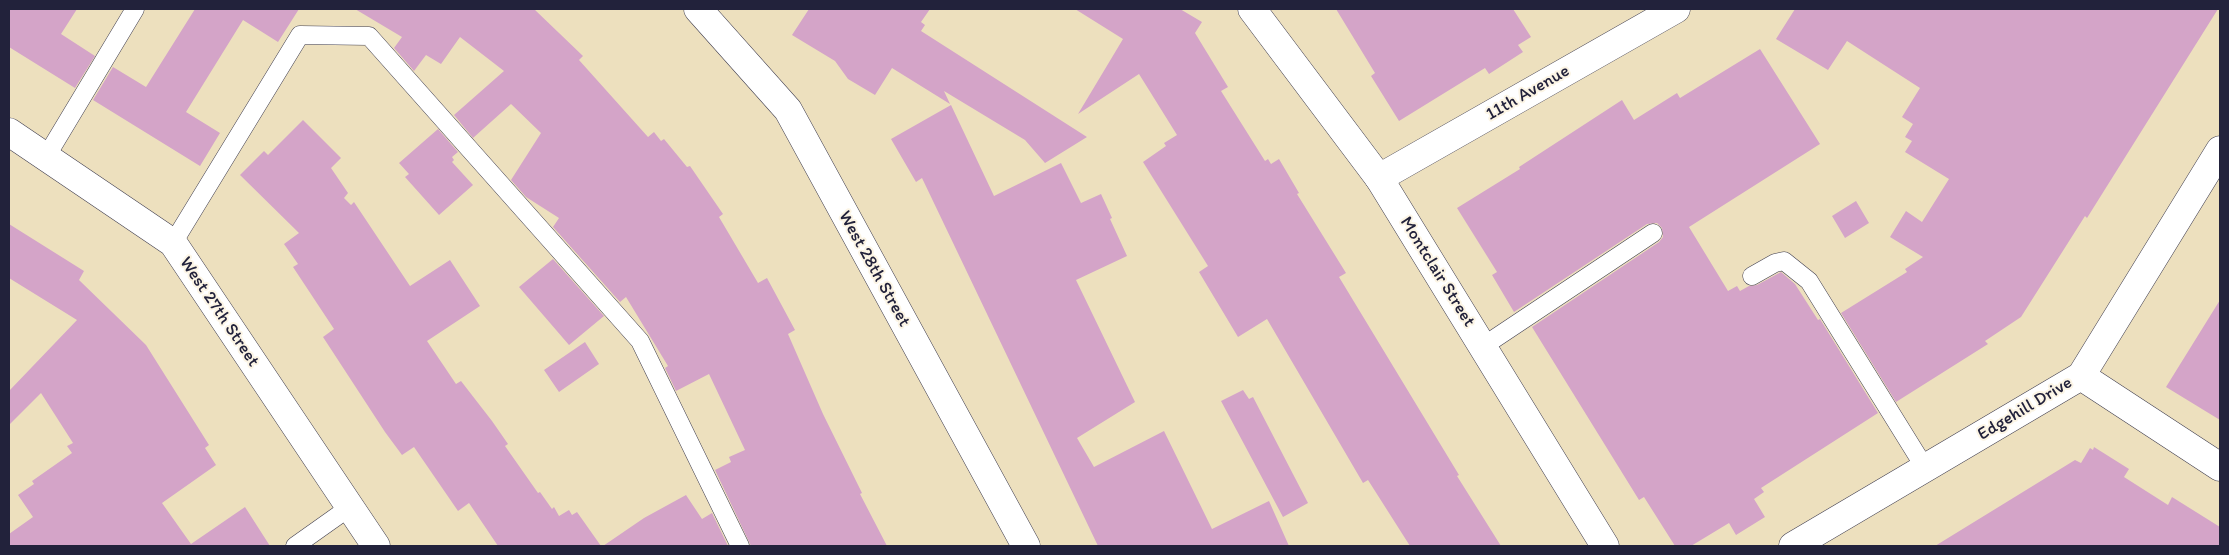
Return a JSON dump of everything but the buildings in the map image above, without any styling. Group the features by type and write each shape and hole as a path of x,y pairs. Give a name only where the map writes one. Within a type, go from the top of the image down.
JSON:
{"street":[{"name":"West 28th Street","path":"698,9 788,110 1026,546"},
{"name":"Montclair Street","path":"1252,9 1379,178 1605,546"},
{"name":"11th Avenue","path":"1379,178 1676,9"},
{"name":"West 27th Street","path":"10,136 46,157 173,243 376,546"},
{"name":"Edgehill Drive","path":"1793,546 2080,376 2220,150"},
{"path":"2080,376 2220,467"}],"lane":[{"path":"46,157 135,9"},
{"path":"173,243 300,35 369,36 640,341 740,546"},
{"path":"1482,346 1653,233"},
{"path":"1752,276 1775,262 1784,261 1808,281 1925,468"},
{"path":"295,546 350,508"}]}
